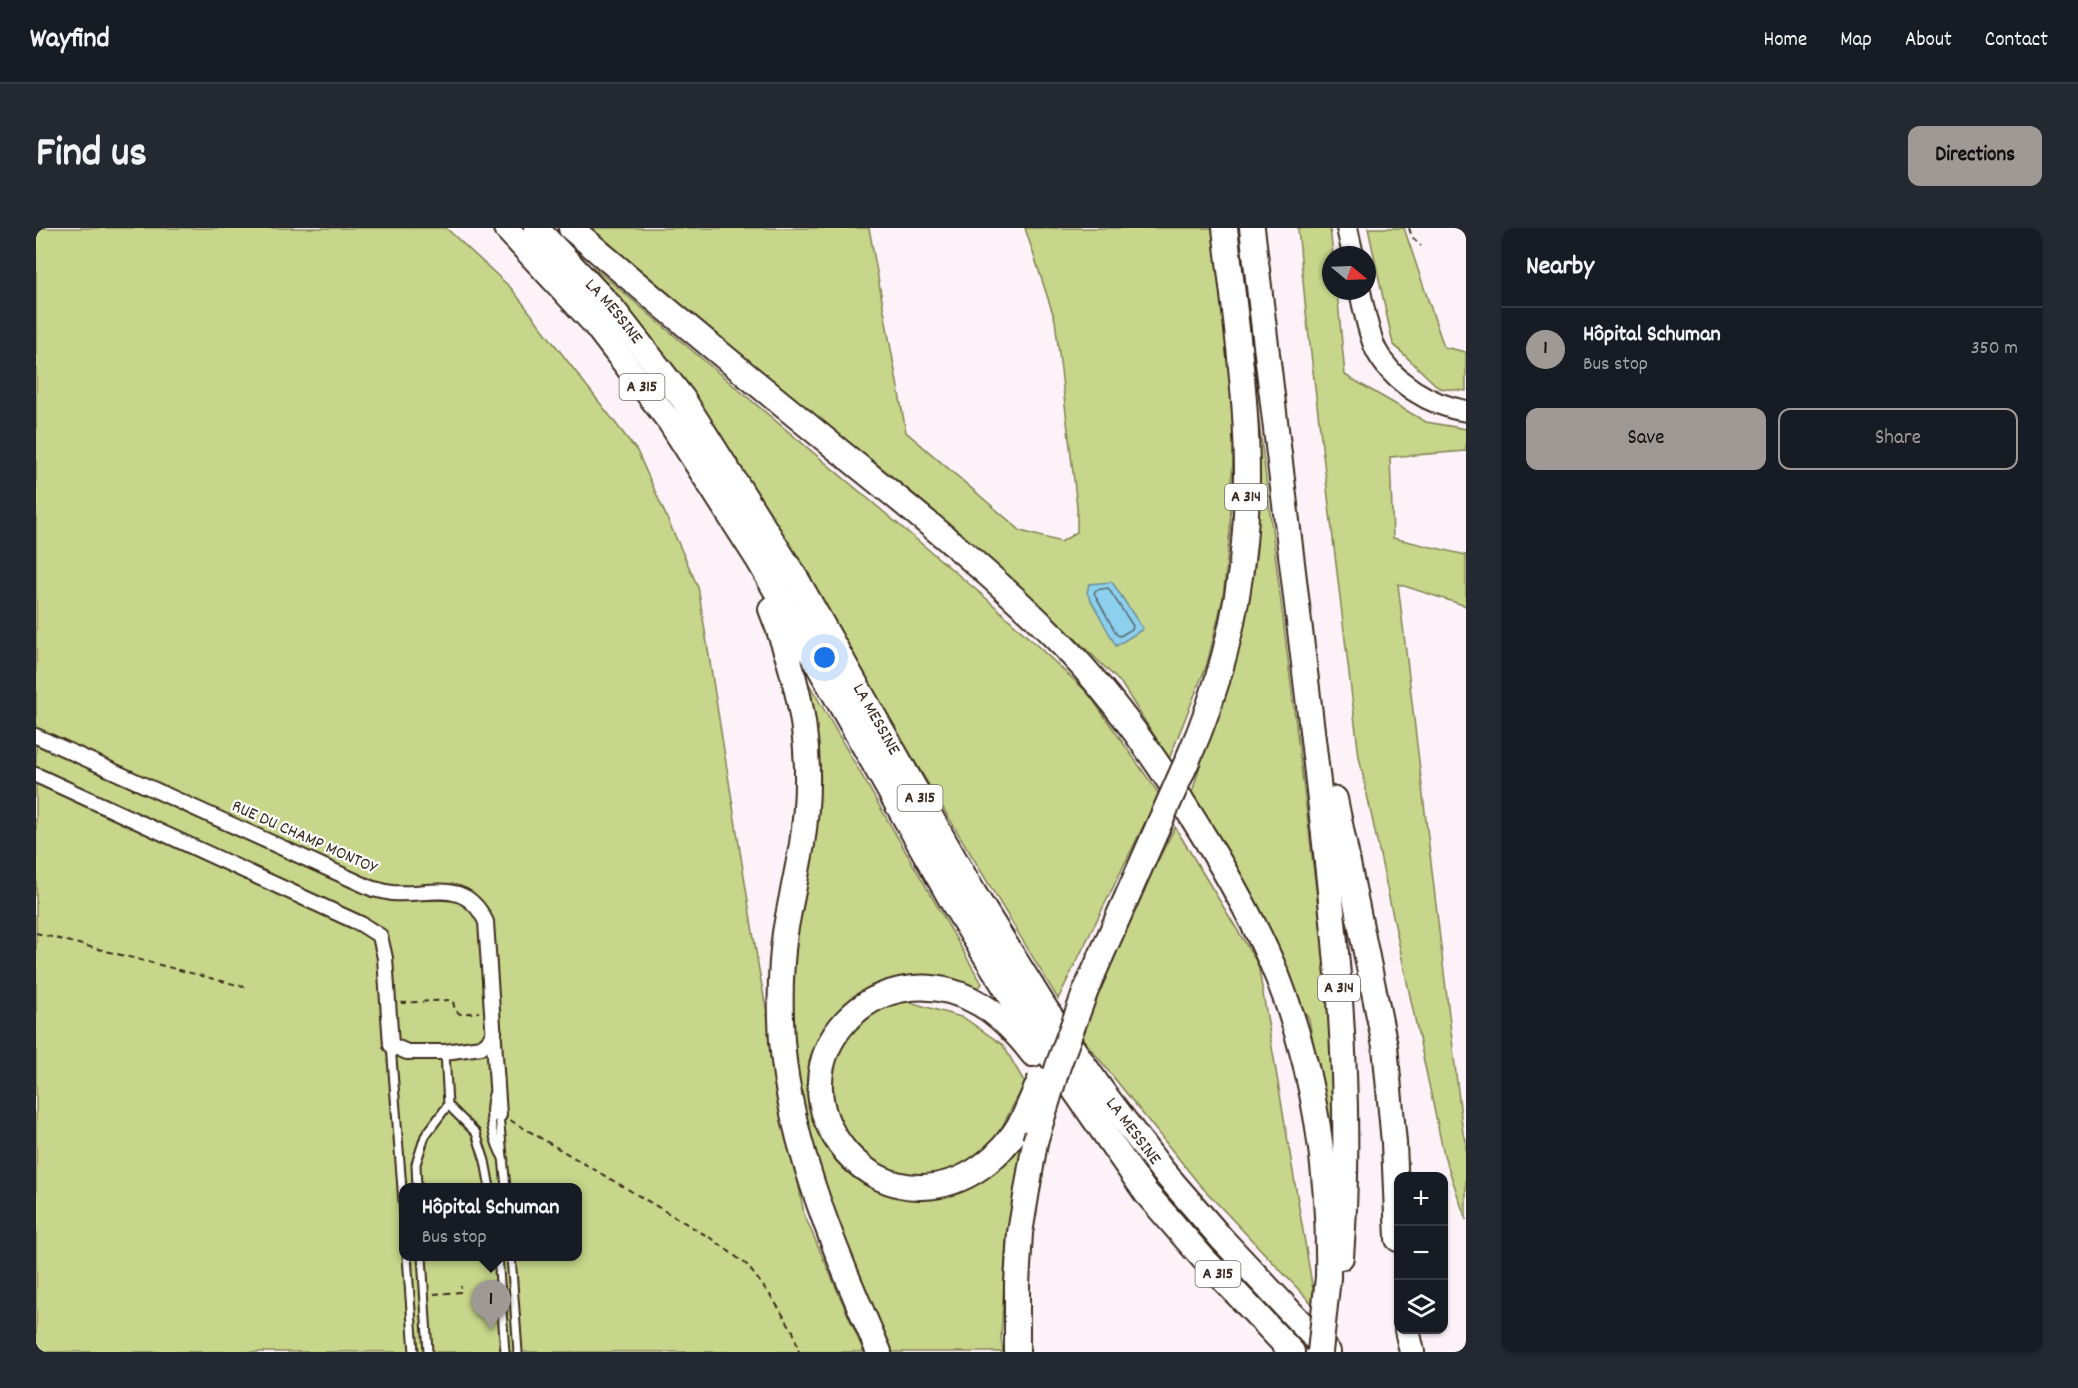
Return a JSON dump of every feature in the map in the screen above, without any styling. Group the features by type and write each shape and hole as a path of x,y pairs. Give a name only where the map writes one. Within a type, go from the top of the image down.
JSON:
{"highway":[{"name":"LA MESSINE","path":"506,228 593,322 670,422 759,561 962,917 1026,1021 1146,1192 1202,1257 1292,1352"},
{"name":"LA MESSINE","path":"536,228 612,307 683,399 797,580 973,892 1045,1008 1096,1082 1162,1170 1221,1238 1329,1352"},
{"path":"571,228 637,286 979,566 1071,654 1125,717 1149,750 1230,880 1256,928 1278,979 1295,1030 1311,1091 1321,1154 1328,1248 1333,1281 1320,1352"},
{"name":"A 314","path":"1017,1352 1020,1233 1035,1142 1083,985 1164,813 1209,704 1238,590 1246,507 1244,417 1225,228"},
{"name":"A 314","path":"1252,228 1327,855 1342,1026 1346,1153 1344,1218 1333,1281 1329,1352"},
{"path":"759,561 769,604 794,671 801,704 807,769 802,844 780,976 784,1065 798,1130 818,1199 847,1278 879,1352"},
{"path":"1308,693 1325,736 1346,855 1385,1046 1394,1143 1397,1226"},
{"path":"1083,985 1023,1119 999,1152 967,1176 954,1182 931,1187 899,1185 874,1175 851,1158 832,1134 822,1104 820,1087 826,1052 834,1037 854,1012 866,1002 896,990 919,987 944,990 962,995 994,1013 1020,1038 1146,1192"},
{"path":"1408,1334 1412,1352"}],"street":[{"path":"1347,228 1351,246"},
{"path":"1362,300 1376,349 1393,373 1428,399 1466,411"},
{"name":"RUE DU CHAMP MONTOY","path":"36,736 373,889 391,893 454,891 465,896 480,910 486,922 499,1115"},
{"path":"36,775 360,924 380,936 385,958 391,1046 407,1052 445,1052 481,1047 489,1041 494,1032"}],"lane":[{"path":"391,1046 402,1183"},
{"path":"417,1183 416,1164 425,1136 448,1105 445,1052"},
{"path":"497,1081 491,1100 492,1120 496,1147 504,1160"},
{"path":"448,1105 476,1133 489,1183"},
{"path":"499,1115 506,1183"},
{"path":"407,1261 414,1352"},
{"path":"422,1261 428,1352"},
{"path":"498,1261 505,1352"},
{"path":"511,1261 518,1352"}],"path":[{"path":"1409,228 1412,237 1421,246"},
{"path":"36,933 249,988"},
{"path":"388,1004 450,1000 460,1014 493,1010"},
{"path":"499,1115 714,1240 747,1265 793,1330 799,1352"},
{"path":"424,1295 461,1292 461,1286"}],"green space":[{"path":"36,228 446,228 511,288 637,451 698,587 759,970 804,1214 864,1352 36,1352"},
{"path":"591,228 869,228 906,432 1021,531 1061,542 1077,532 1077,506 1055,320 1025,228 1212,228 1235,405 1230,531 1223,598 1207,664 1169,759 1121,683 1052,616"},
{"path":"1298,228 1330,228 1332,246 1322,246 1322,300 1338,300 1345,375 1426,422 1466,429 1466,451 1390,457 1393,538 1466,555 1466,606 1398,584 1463,1133 1466,1139 1466,1220 1444,1155 1359,757"},
{"path":"1368,228 1404,228 1444,347 1466,352 1466,391 1439,388 1393,344 1376,265 1376,246 1372,246"},
{"path":"592,266 987,599 1088,693 1159,794 1058,999 755,491 689,386"},
{"path":"1255,389 1327,979 1333,1067 1332,1151 1309,1020 1192,793 1236,641"},
{"path":"804,675 982,984 973,994 947,982 835,1016 818,1123 828,1146 845,1165 919,1197 1023,1138 1006,1239 1001,1339 1003,1352 888,1352 826,1195 811,1143 792,1052 789,966"},
{"path":"1175,827 1258,964 1316,1308 1199,1184 1079,1034 1106,963"},
{"path":"906,1001 964,1018 1003,1045 1025,1083 997,1136 966,1165 936,1177 902,1177 876,1166 854,1147 836,1119 830,1092 833,1064 842,1039 880,1006"}],"water":[{"path":"1112,582 1143,629 1116,646 1087,593 1089,584"}],"place":[{"name":"Hôpital Schuman","path":"491,1330"}]}
